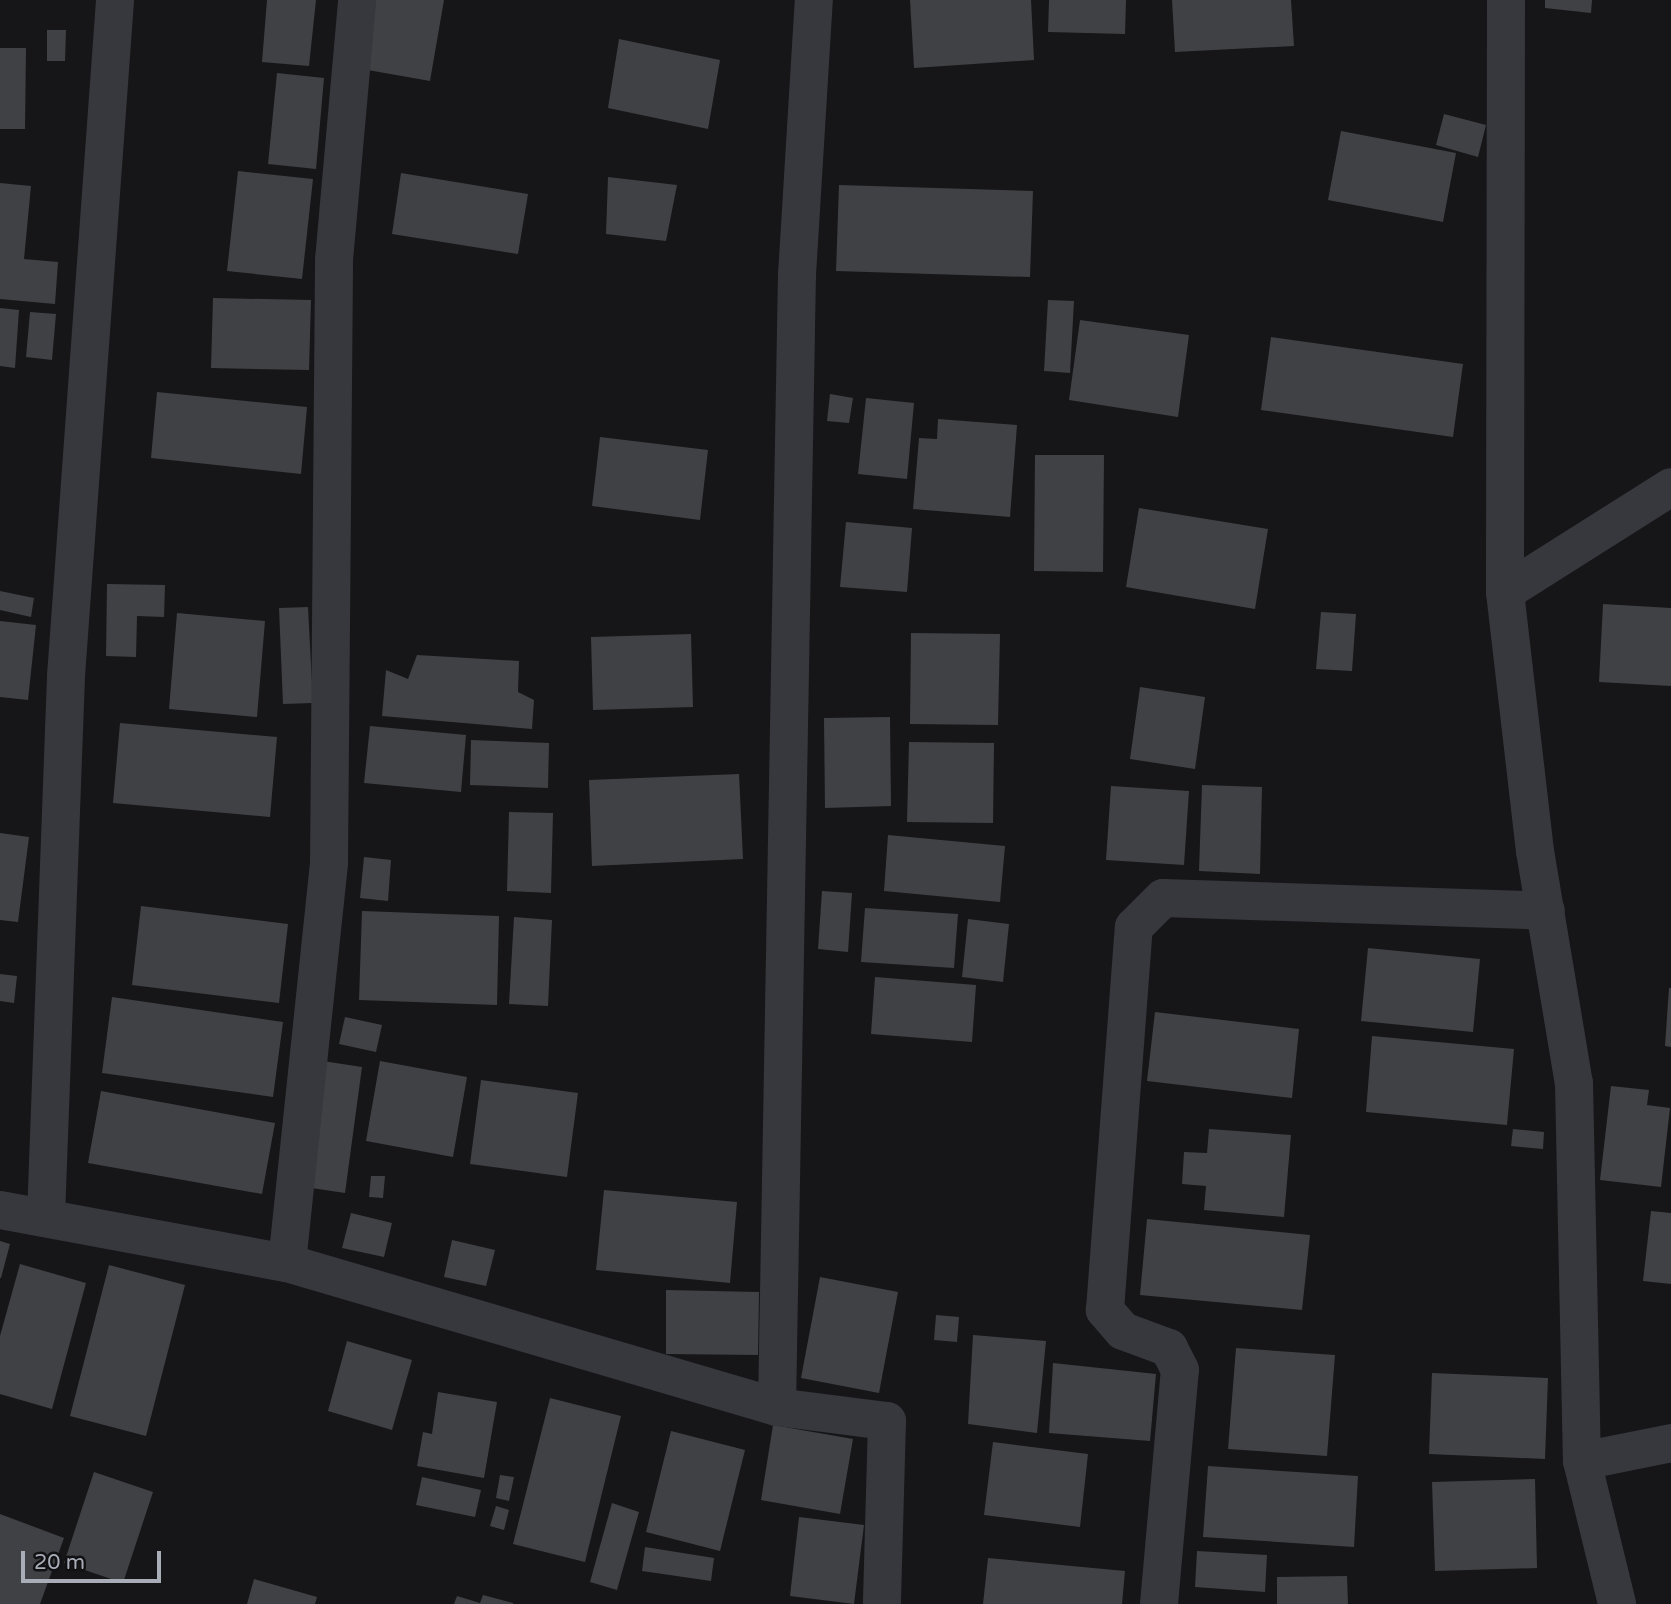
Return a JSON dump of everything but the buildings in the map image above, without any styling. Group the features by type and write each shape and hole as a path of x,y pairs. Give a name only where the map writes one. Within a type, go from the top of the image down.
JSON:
{"street":[{"path":"46,1217 65,676 115,0"},
{"path":"287,1263 330,850 334,761 327,493 334,260 356,0"},
{"path":"777,1407 797,275 814,0"},
{"path":"1506,0 1505,592 1546,911 1574,1083 1582,1461 1618,1604"},
{"path":"1505,592 1671,487"},
{"path":"1159,1604 1180,1370 1169,1348 1123,1331 1105,1310 1134,927 1163,898 1546,911"},
{"path":"0,1210 287,1263 777,1407 887,1421 882,1604"},
{"path":"1582,1461 1671,1443"}]}
